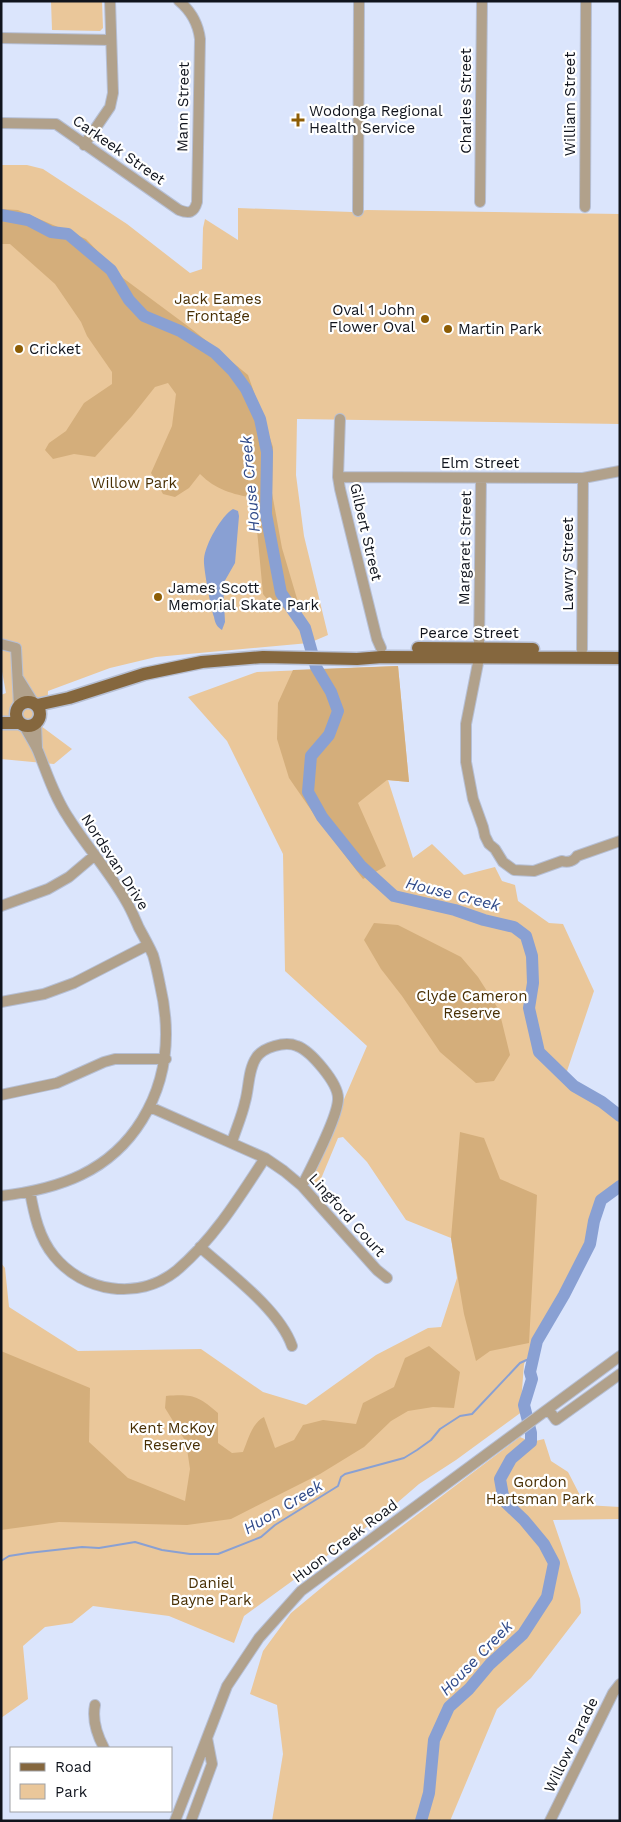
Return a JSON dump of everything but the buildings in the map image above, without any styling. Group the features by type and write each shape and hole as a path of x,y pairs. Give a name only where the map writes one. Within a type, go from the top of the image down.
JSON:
{"main road":[{"name":"Pearce Street","path":"479,653 620,650"},
{"name":"Pearce Street","path":"1,723 127,678 180,666 226,659 319,657 332,653 382,652 620,658"},
{"name":"Pearce Street","path":"1,719 28,714"}],"street":[{"path":"84,145 110,108 113,93 110,1"},
{"name":"Mann Street","path":"179,1 196,22 200,39 197,202 196,208 191,212 186,212"},
{"path":"358,211 359,1"},
{"name":"Charles Street","path":"480,202 482,1"},
{"name":"William Street","path":"585,207 586,1"},
{"path":"1,38 111,40"},
{"name":"Carkeek Street","path":"1,124 56,124 84,145 186,212"},
{"name":"Gilbert Street","path":"340,419 338,477 340,489 377,639 382,652"},
{"name":"Elm Street","path":"338,477 583,478 620,471"},
{"name":"Margaret Street","path":"481,478 479,653 466,724 466,762 473,799 483,827 494,841 494,849 508,867 519,872 534,871 562,861 566,863 575,860 577,856 620,841"},
{"name":"Lawry Street","path":"582,650 583,478"},
{"name":"Nordsvan Drive","path":"1,644 16,648 18,678 37,750 50,783 67,816 127,902 148,946 155,963 163,997 167,1030 166,1058 158,1088 150,1107 137,1128 121,1147 102,1163 82,1175 59,1185 1,1196"},
{"path":"2,903 48,889 69,877 95,855"},
{"path":"1,1002 44,994 74,983 148,946"},
{"path":"232,1142 245,1103 253,1064 257,1056 264,1050 276,1046 292,1045 303,1049 309,1053 333,1082 338,1092 339,1101 302,1186"},
{"path":"1,1095 57,1083 115,1059 126,1057 166,1058"},
{"name":"Lingford Court","path":"150,1107 265,1158 302,1186 377,1270 387,1278"},
{"path":"30,1192 38,1226 53,1255 75,1276 88,1283 120,1289 134,1289 166,1278 176,1271 200,1247 233,1208 265,1158"},
{"path":"200,1247 277,1318 288,1335 292,1346"},
{"name":"Huon Creek Road","path":"175,1821 175,1808 227,1686 259,1638 301,1592 620,1356"},
{"path":"548,1409 556,1420 620,1374"},
{"name":"Willow Parade","path":"550,1821 612,1693 620,1684"},
{"path":"96,1705 93,1714 104,1747"},
{"path":"191,1821 212,1764 207,1736"}],"green space":[{"path":"51,1 102,1 103,28 100,31 52,30"},
{"path":"1,165 27,165 43,169 127,224 190,273 202,269 205,219 238,240 238,208 352,212 367,210 620,214 620,424 297,419 296,475 304,536 328,635 309,643 156,657 110,668 48,691 47,717 41,726 72,749 54,764 1,759 1,695 6,693 1,666"},
{"path":"1,209 18,210 86,239 123,278 193,330 248,375 273,447 272,493 282,548 298,602 279,610 263,594 254,498 225,490 212,484 200,474 189,488 175,497 163,494 151,473 172,426 176,394 168,383 155,387 95,457 74,454 53,459 45,450 49,443 66,431 84,403 112,384 112,372 55,284 10,244 1,244"},
{"path":"398,666 409,782 388,780 413,858 432,844 464,875 495,867 502,881 515,885 518,901 549,923 563,924 594,991 566,1074 589,1098 611,1112 620,1121 620,1184 604,1203 570,1279 553,1306 524,1364 521,1403 523,1411 456,1460 419,1484 383,1515 244,1616 234,1643 169,1616 93,1606 72,1623 45,1627 23,1646 28,1699 1,1718 1,1263 5,1268 9,1307 78,1351 201,1349 263,1392 306,1405 376,1355 428,1328 441,1327 457,1278 451,1238 406,1220 367,1162 343,1137 338,1138 318,1186 310,1178 367,1046 285,971 283,854 227,741 188,697 257,672"},
{"path":"398,666 409,782 387,780 358,803 386,866 363,879 289,778 277,739 278,703 293,670"},
{"name":"Clyde Cameron Reserve","path":"374,923 398,925 461,957 478,977 499,1010 510,1055 494,1081 476,1083 440,1052 381,969 364,940"},
{"path":"460,1132 484,1138 500,1179 537,1195 529,1343 490,1351 476,1361 464,1314 451,1238"},
{"path":"429,1346 460,1372 454,1408 433,1407 408,1411 391,1421 364,1447 320,1474 231,1519 187,1525 59,1522 1,1530 1,1351 90,1388 89,1442 128,1478 185,1501 190,1469 186,1442 165,1408 166,1396 183,1395 195,1397 218,1413 218,1443 232,1453 243,1452 256,1423 264,1417 275,1448 294,1440 303,1425 323,1420 356,1424 363,1403 394,1387 405,1358"},
{"name":"Gordon Hartsman Park","path":"520,1437 531,1442 544,1439 551,1461 568,1472 585,1505 620,1507 620,1519 553,1520 580,1599 581,1613 531,1678 497,1709 450,1821 272,1821 283,1754 277,1705 250,1694 263,1651 291,1613 332,1579"}],"water":[{"path":"233,509 238,511 239,516 235,563 223,584 225,622 222,630 215,621 204,559 207,546 214,531"}],"waterway":[{"name":"House Creek","path":"1,215 28,220 51,232 68,234 111,270 129,300 144,316 180,331 215,353 233,371 246,389 260,419 267,452 266,514 281,593 305,628 316,667 331,692 338,711 329,735 311,756 308,792 322,817 361,866 394,896 455,910 484,920 514,927 526,936 532,956 533,983 529,1008 539,1052 574,1086 602,1102 620,1116"},
{"name":"House Creek","path":"421,1821 429,1793 434,1740 449,1707 469,1689 490,1664 523,1634 547,1597 554,1563 544,1544 524,1520 504,1501 500,1479 511,1459 531,1442 531,1433 524,1405 532,1379 530,1372 537,1341 564,1295 590,1244 594,1221 601,1200 620,1186"},
{"name":"Huon Creek","path":"1,1561 9,1556 28,1553 82,1547 99,1548 135,1542 162,1550 190,1554 218,1554 261,1537 275,1525 338,1486 341,1477 345,1474 404,1458 417,1450 431,1440 440,1429 460,1416 472,1414 520,1363 533,1357"},
{"name":"Huon Creek","path":"1,1677 1,1682"}],"place":[{"name":"Wodonga Regional Health Service","path":"298,120"},
{"name":"Oval 1 John Flower Oval","path":"425,319"},
{"name":"Martin Park","path":"448,329"},
{"name":"Cricket","path":"19,349"},
{"name":"James Scott Memorial Skate Park","path":"158,597"}],"park label":[{"name":"Jack Eames Frontage","path":"218,308"},
{"name":"Willow Park","path":"134,483"},
{"name":"Kent McKoy Reserve","path":"172,1436"},
{"name":"Daniel Bayne Park","path":"211,1592"}]}
